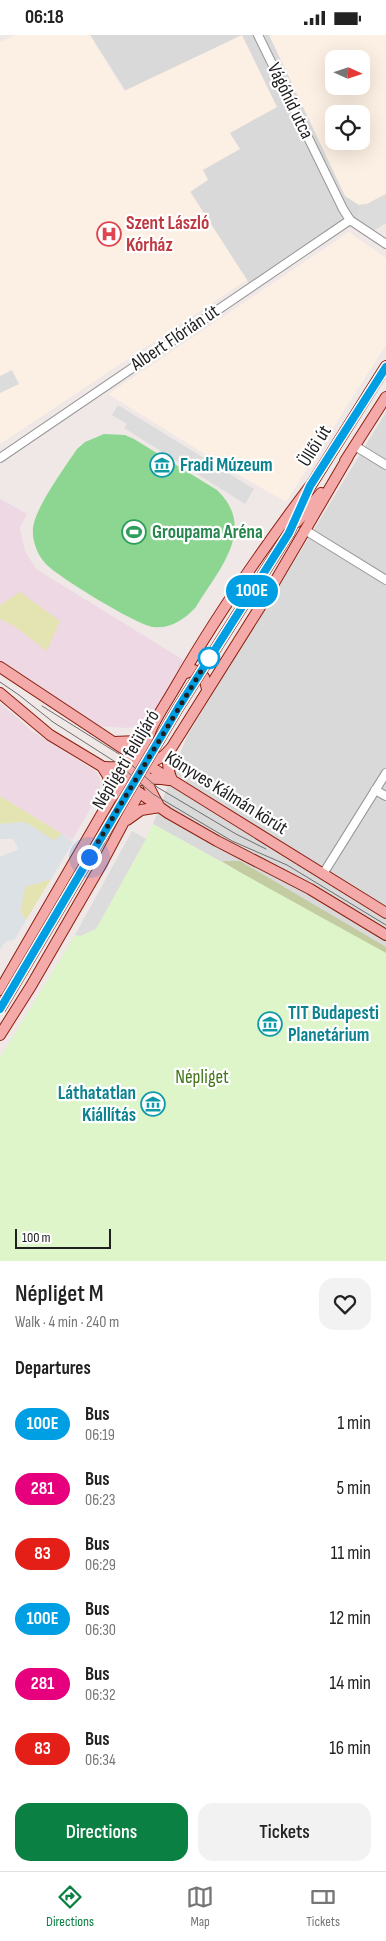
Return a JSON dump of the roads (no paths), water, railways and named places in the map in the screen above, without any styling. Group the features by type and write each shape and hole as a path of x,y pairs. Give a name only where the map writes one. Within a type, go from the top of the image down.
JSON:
{"main road":[{"name":"Üllői út","path":"289,533 310,486 386,366"},
{"name":"Üllői út","path":"289,533 348,457 386,397"},
{"path":"0,990 93,829 119,789 146,780 158,778 172,780 168,769 168,759 172,747 305,531 348,457"},
{"path":"160,807 146,780 144,763 150,733 183,674 256,559 310,486"},
{"name":"Népligeti felüljáró","path":"0,1009 178,708 289,533"},
{"name":"Könyves Kálmán körút","path":"0,667 144,763 386,913"},
{"path":"183,674 194,670 204,677 207,689"},
{"path":"0,693 50,735 132,785 160,807 217,841 310,889 386,935"},
{"path":"113,742 138,741 150,733"},
{"path":"150,733 154,741 162,747 172,747"},
{"path":"0,1035 102,865 136,799 130,766 113,742"},
{"path":"103,767 130,766 144,763 161,758 172,747"},
{"path":"103,767 109,782 112,798"},
{"path":"124,823 141,810 160,807"},
{"path":"93,829 105,829 110,832 114,837 114,842"},
{"path":"82,850 89,865 99,867 102,865"}],"street":[{"name":"Vágóhíd utca","path":"258,35 350,220"},
{"path":"350,220 386,244"},
{"name":"Albert Flórián út","path":"0,458 350,220"},
{"path":"355,446 386,465"},
{"path":"305,531 386,580"},
{"path":"323,874 386,773"},
{"path":"375,790 386,796"}],"tram line":[{"path":"0,682 53,722 117,763 153,794 232,841 287,865 386,925"},
{"path":"42,706 119,754 157,787 236,834 266,849"}],"place":[{"name":"Szent László Kórház","path":"109,234"},
{"name":"Fradi Múzeum","path":"162,465"},
{"name":"Groupama Aréna","path":"134,532"},
{"name":"TIT Budapesti Planetárium","path":"270,1024"},
{"name":"Láthatatlan Kiállítás","path":"153,1104"}],"park label":[{"name":"Népliget","path":"202,1077"}]}
